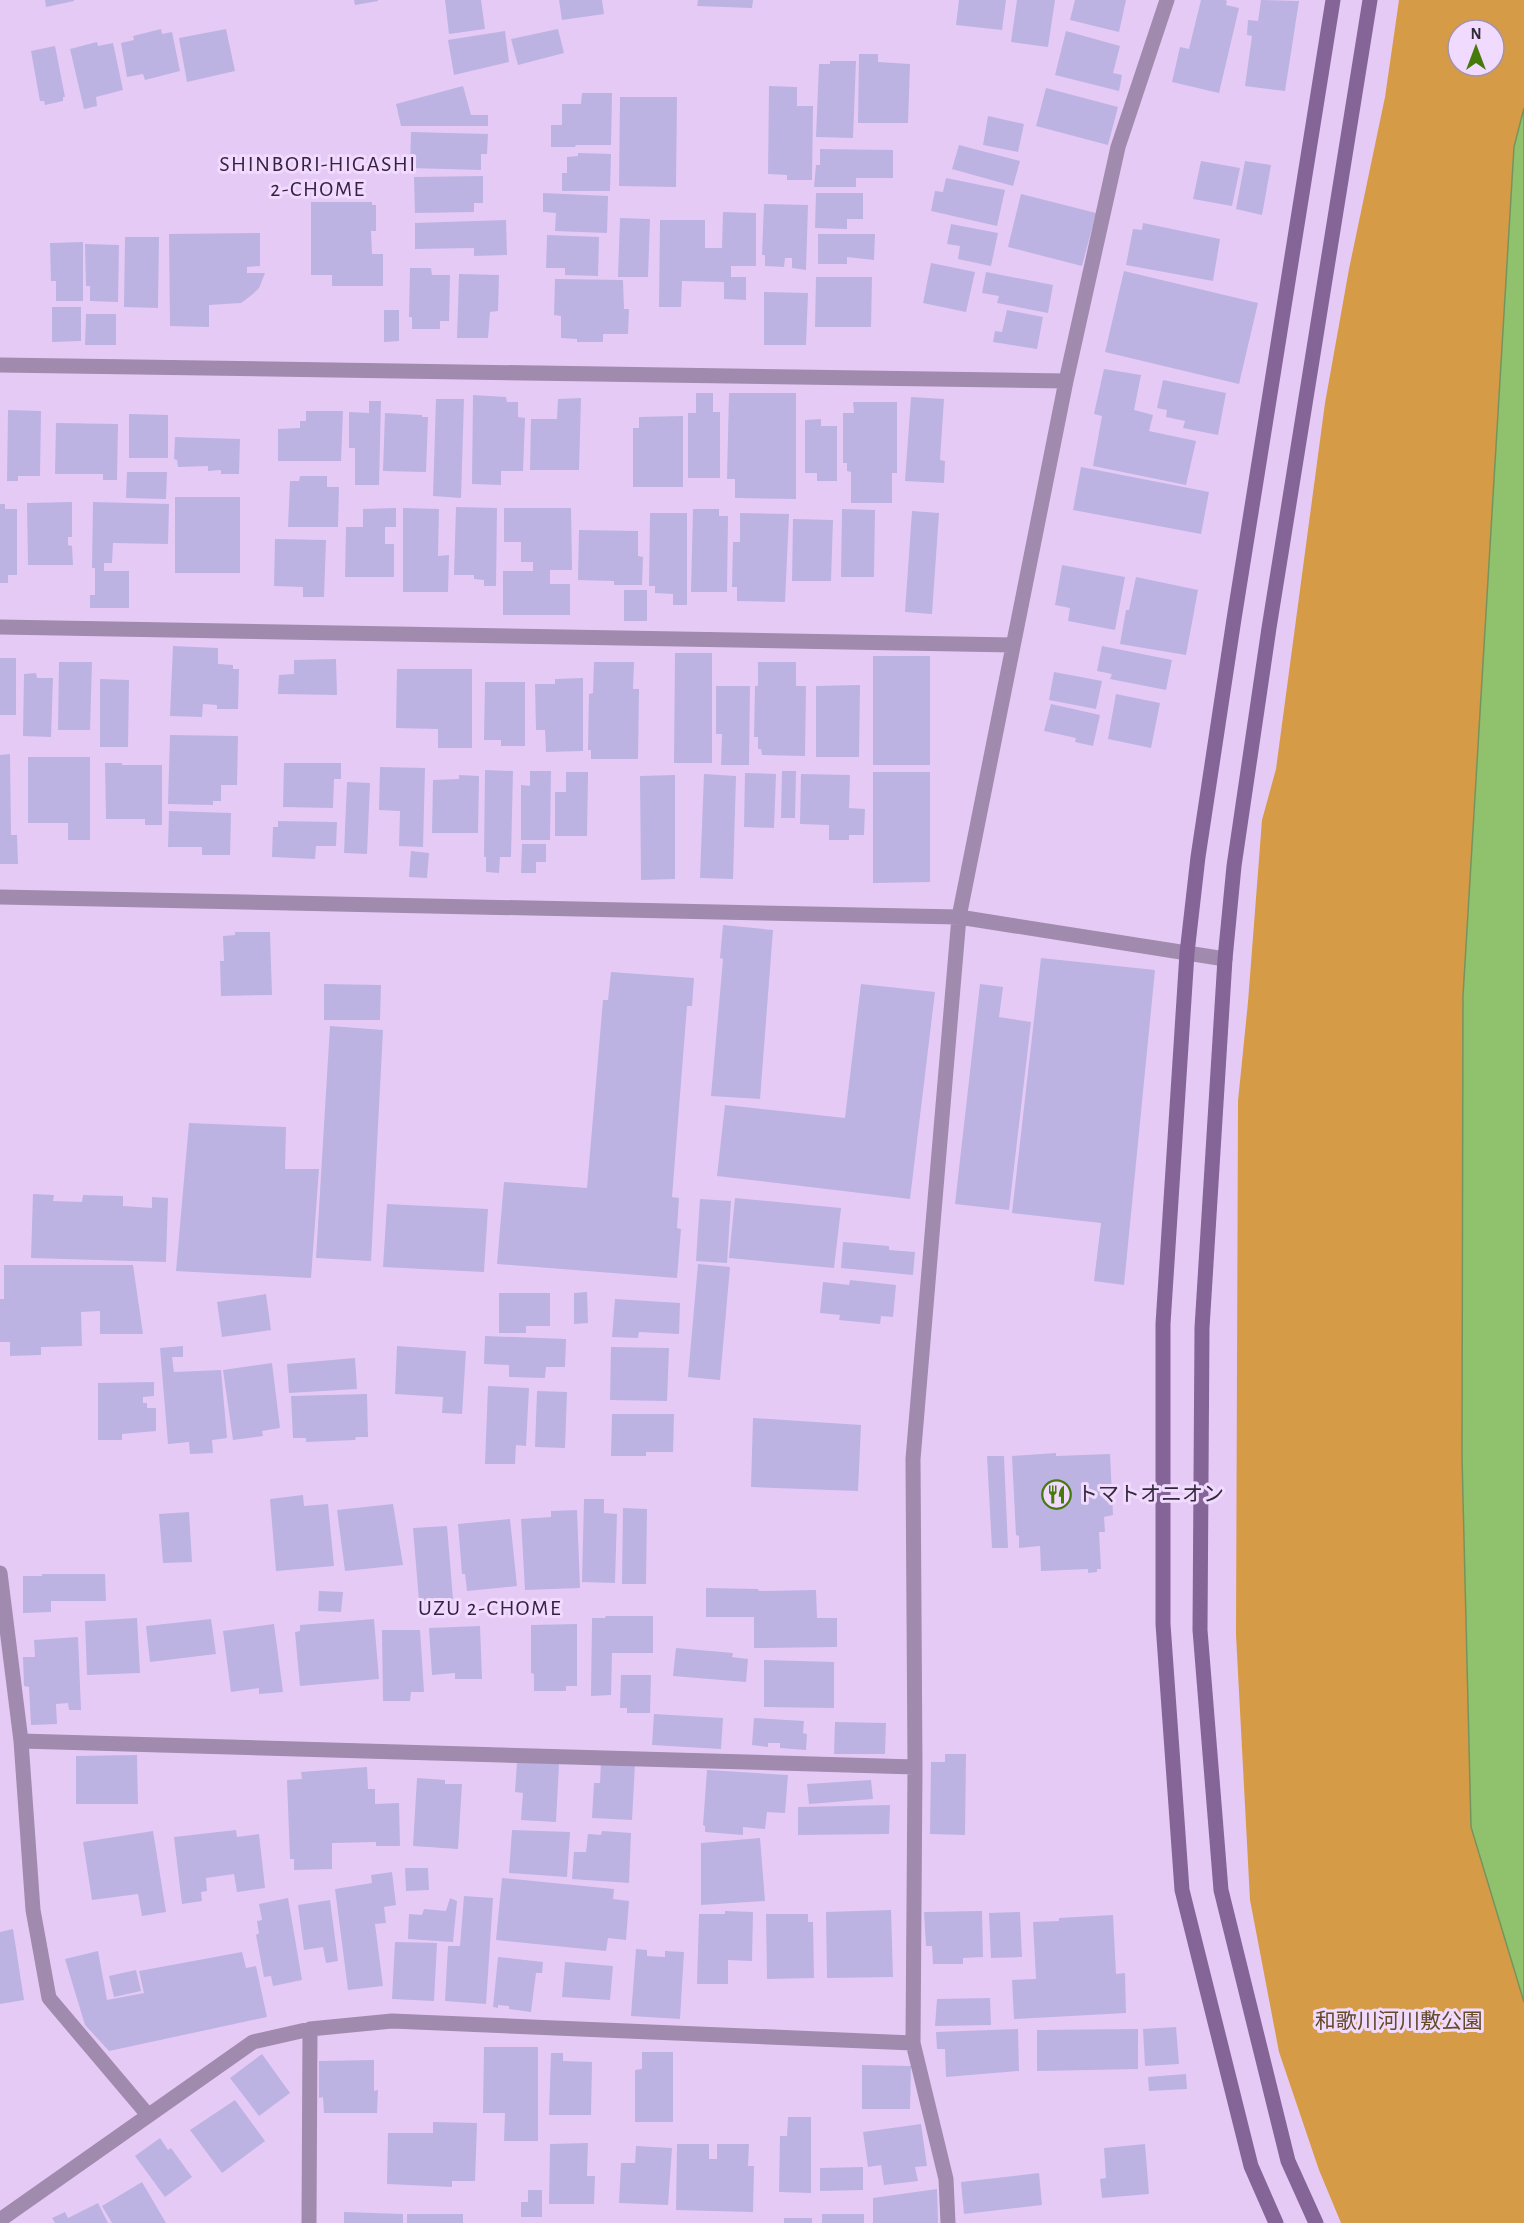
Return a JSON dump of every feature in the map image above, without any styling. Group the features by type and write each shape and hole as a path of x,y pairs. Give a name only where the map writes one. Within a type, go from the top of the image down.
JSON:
{"street":[{"path":"948,2223 946,2179 913,2043 915,1767 913,1459 959,917 1066,381 1118,147 1167,0"},
{"path":"1276,2223 1251,2166 1182,1890 1164,1636 1163,1324 1187,953 1198,857 1333,0"},
{"path":"1316,2223 1288,2161 1221,1890 1200,1630 1202,1329 1225,959 1234,866 1269,628 1370,0"},
{"path":"0,365 1066,381"},
{"path":"0,627 1013,645"},
{"path":"0,897 959,917 1225,959"},
{"path":"0,1573 4,1631 21,1741 33,1910 49,1998 148,2115"},
{"path":"21,1741 915,1767"},
{"path":"0,2220 253,2042 310,2029 392,2021 913,2043"},
{"path":"309,2223 310,2029"}],"green space":[{"name":"和歌川河川敷公園","path":"1399,0 1524,0 1524,108 1514,147 1463,996 1462,1456 1471,1827 1524,2002 1524,2223 1341,2223 1319,2170 1279,2052 1250,1900 1236,1635 1238,1101 1262,820 1276,769 1325,403 1349,269 1385,97"}],"shaded area":[{"path":"1524,108 1524,2002 1471,1827 1462,1456 1463,996 1514,147"}],"building":[{"path":"45,0 74,0 74,1 46,7"},
{"path":"354,0 378,0 378,1 355,5"},
{"path":"445,0 481,0 485,29 449,34"},
{"path":"559,0 602,0 604,14 562,20"},
{"path":"698,0 753,0 752,8 697,6"},
{"path":"959,0 1006,0 1002,30 956,25"},
{"path":"1017,0 1055,0 1048,47 1011,42"},
{"path":"1075,0 1126,0 1119,32 1070,20"},
{"path":"1201,0 1225,0 1226,5 1239,8 1219,93 1172,82 1180,47 1189,49"},
{"path":"1261,0 1299,1 1285,91 1245,86 1252,36 1247,35 1248,20 1258,21"},
{"path":"161,29 162,34 172,32 180,71 145,80 143,74 127,77 121,43 134,40 133,36"},
{"path":"226,29 235,71 187,82 179,38"},
{"path":"558,29 564,53 518,65 511,39"},
{"path":"505,31 509,62 454,75 448,40"},
{"path":"1066,31 1120,46 1113,73 1122,75 1119,91 1055,75"},
{"path":"97,42 98,46 113,43 123,90 96,97 97,106 84,109 70,49"},
{"path":"55,46 65,97 63,101 45,105 44,101 40,101 31,51"},
{"path":"859,54 878,54 878,62 910,64 908,123 858,123"},
{"path":"830,61 856,61 853,138 816,137 819,64 830,64"},
{"path":"463,86 471,115 488,115 488,126 401,126 396,104"},
{"path":"769,86 797,87 797,106 813,106 812,180 787,180 787,175 768,174"},
{"path":"1046,88 1118,107 1108,145 1036,126"},
{"path":"582,93 612,93 611,145 551,147 551,125 562,125 562,104 581,104"},
{"path":"620,97 677,97 676,187 619,186"},
{"path":"988,116 1024,124 1018,152 983,145"},
{"path":"411,132 488,134 487,154 481,154 481,170 410,168"},
{"path":"959,145 1020,161 1013,186 952,169"},
{"path":"820,149 893,150 893,178 856,178 856,187 814,187 816,165 820,165"},
{"path":"578,153 611,154 610,191 562,191 562,173 567,173 567,157 578,156"},
{"path":"1201,161 1240,168 1232,206 1193,199"},
{"path":"1245,161 1271,165 1262,215 1236,209"},
{"path":"483,176 483,203 474,203 474,212 415,213 414,177"},
{"path":"946,178 1005,190 997,226 931,211 935,191 943,192"},
{"path":"543,193 608,196 607,233 555,231 556,213 543,212"},
{"path":"816,193 863,193 863,219 847,219 847,229 815,228"},
{"path":"1021,194 1096,213 1082,266 1008,247"},
{"path":"311,202 372,202 372,205 376,205 376,231 371,231 372,254 383,254 383,286 332,286 332,275 311,275"},
{"path":"764,204 808,205 806,270 792,268 792,258 785,258 784,267 765,266 765,255 762,255"},
{"path":"723,212 756,213 756,266 731,266 731,277 746,277 746,300 724,299 724,282 682,281 681,307 659,307 660,220 705,220 705,248 722,248"},
{"path":"620,218 650,219 648,277 618,277"},
{"path":"506,220 507,255 474,256 474,248 415,249 415,223"},
{"path":"1143,223 1220,239 1213,281 1126,265 1133,229 1142,230"},
{"path":"951,224 998,233 991,266 958,259 960,246 947,244"},
{"path":"260,233 260,266 247,267 247,273 265,273 259,288 241,303 209,305 209,327 170,326 169,234"},
{"path":"818,234 875,234 874,260 847,257 847,264 818,264"},
{"path":"547,235 599,237 598,276 565,275 565,268 546,268"},
{"path":"125,237 159,237 158,308 124,307"},
{"path":"83,242 83,301 56,301 56,281 51,281 50,243"},
{"path":"85,244 119,245 118,302 90,301 90,286 86,286"},
{"path":"931,263 975,272 966,312 923,303"},
{"path":"410,268 431,268 432,275 450,275 449,321 440,321 440,329 412,329 412,317 409,317"},
{"path":"1124,271 1258,303 1239,384 1105,352"},
{"path":"986,272 1053,285 1048,313 997,303 999,296 982,293"},
{"path":"459,274 499,275 498,311 490,312 488,338 457,338"},
{"path":"816,277 872,277 871,327 815,327"},
{"path":"555,279 623,280 624,309 629,309 628,334 603,334 603,342 577,342 577,339 561,338 561,316 554,315"},
{"path":"764,292 808,293 806,345 764,345"},
{"path":"52,307 81,307 81,341 52,342"},
{"path":"384,310 399,310 399,341 384,342"},
{"path":"1007,310 1043,317 1037,349 993,342 995,331 1002,332"},
{"path":"86,314 116,314 116,345 85,345"},
{"path":"1104,369 1141,375 1134,410 1153,415 1149,431 1196,441 1186,485 1093,466 1102,416 1094,414"},
{"path":"1163,380 1226,393 1218,435 1183,428 1185,421 1166,417 1167,410 1157,408"},
{"path":"696,393 713,393 713,412 720,412 720,478 688,478 688,413 696,413"},
{"path":"729,393 796,393 796,499 735,498 735,479 727,479"},
{"path":"473,395 506,397 507,402 518,402 518,417 525,418 523,471 501,471 501,485 472,484"},
{"path":"911,397 944,399 940,460 945,461 944,483 905,481"},
{"path":"581,398 579,470 530,470 531,419 557,419 558,399"},
{"path":"436,399 464,399 461,498 433,496"},
{"path":"369,401 381,401 379,485 355,485 355,448 349,448 349,412 369,413"},
{"path":"853,402 897,402 897,473 892,473 892,503 851,503 851,472 847,471 847,463 843,463 843,413 854,413"},
{"path":"8,410 41,411 40,476 18,476 18,481 7,481"},
{"path":"306,411 343,411 341,461 278,461 278,429 300,428 300,421 306,421"},
{"path":"385,413 428,417 426,472 383,471"},
{"path":"129,414 168,415 168,458 129,458"},
{"path":"683,416 683,487 633,487 633,428 639,428 639,417"},
{"path":"821,419 821,426 837,426 837,481 817,481 817,473 805,473 805,420"},
{"path":"56,423 118,424 117,480 103,480 103,474 55,474"},
{"path":"175,437 240,439 239,474 221,474 221,470 208,471 208,466 178,467 177,460 174,459"},
{"path":"1081,467 1209,492 1201,534 1073,510"},
{"path":"127,472 167,472 166,499 126,498"},
{"path":"300,476 327,476 327,487 339,487 338,527 288,527 290,481 299,481"},
{"path":"175,497 240,497 240,573 175,573"},
{"path":"72,502 72,537 68,537 68,545 72,546 73,565 28,565 27,503"},
{"path":"93,502 169,504 168,544 113,543 112,563 104,563 104,571 129,571 129,608 90,608 90,595 95,595 95,568 92,568"},
{"path":"0,504 5,504 5,509 17,509 17,575 8,575 8,583 0,583"},
{"path":"456,507 497,508 496,586 484,586 484,580 474,579 474,575 454,575"},
{"path":"396,508 396,527 385,527 385,544 394,544 394,577 345,577 346,527 363,527 363,509"},
{"path":"403,508 439,509 438,556 449,555 448,592 403,592"},
{"path":"504,508 571,508 572,570 550,570 550,584 570,584 570,615 503,615 503,571 533,571 533,562 521,562 521,542 504,542"},
{"path":"693,509 719,509 719,516 728,516 727,592 691,592"},
{"path":"842,509 875,510 874,577 841,577"},
{"path":"912,511 939,513 932,614 905,612"},
{"path":"650,513 687,513 687,605 673,605 673,594 655,593 655,586 649,586"},
{"path":"740,513 789,514 785,602 737,601 737,587 732,587 733,542 740,542"},
{"path":"793,519 833,520 831,581 792,581"},
{"path":"579,530 638,531 638,556 643,557 642,585 614,585 614,581 578,580"},
{"path":"275,539 326,540 324,597 303,597 303,587 274,586"},
{"path":"1062,565 1125,577 1115,630 1068,621 1070,608 1055,605"},
{"path":"1136,577 1198,590 1186,655 1120,644 1126,610 1129,610"},
{"path":"624,590 647,590 647,621 624,621"},
{"path":"173,646 218,648 218,664 233,665 233,669 239,669 238,709 217,709 217,705 203,704 202,717 170,716"},
{"path":"1102,646 1172,660 1166,690 1110,679 1112,674 1097,671"},
{"path":"675,653 712,653 712,763 674,763"},
{"path":"873,656 930,656 930,765 873,765"},
{"path":"0,658 16,658 16,715 0,715"},
{"path":"336,659 337,695 278,694 279,675 294,674 294,660"},
{"path":"59,662 92,662 90,730 58,730"},
{"path":"594,662 634,662 633,689 639,689 638,759 591,759 591,750 588,750 589,694 593,693"},
{"path":"758,662 796,662 796,686 806,686 805,756 762,755 761,749 758,749 758,737 754,737"},
{"path":"397,669 472,669 472,748 438,748 438,729 396,728"},
{"path":"1054,672 1102,681 1096,709 1049,700"},
{"path":"36,673 37,678 53,678 51,737 23,736 24,674"},
{"path":"583,678 583,751 546,752 545,730 536,730 535,684 555,684 555,679"},
{"path":"100,679 129,680 128,747 100,747"},
{"path":"485,682 525,682 525,746 501,746 501,740 484,740"},
{"path":"860,685 859,757 816,757 816,686"},
{"path":"716,686 750,686 749,765 721,765 722,734 716,734"},
{"path":"1116,694 1160,703 1151,748 1108,739"},
{"path":"1051,704 1100,715 1093,746 1075,742 1076,738 1044,731"},
{"path":"170,735 238,736 237,785 221,785 221,801 213,801 213,805 168,804"},
{"path":"10,754 11,835 17,835 18,864 0,864 0,755"},
{"path":"28,757 90,757 90,840 68,840 68,823 28,823"},
{"path":"105,763 162,765 162,825 145,825 145,819 106,819"},
{"path":"284,763 341,763 341,779 334,779 333,808 283,807"},
{"path":"380,767 425,768 423,847 399,846 400,811 379,810"},
{"path":"485,770 513,771 511,857 500,857 499,873 486,872 486,857 484,857"},
{"path":"530,771 551,771 550,840 521,840 521,785 530,786"},
{"path":"782,771 796,771 795,818 781,818"},
{"path":"566,772 588,772 587,836 555,836 555,792 566,792"},
{"path":"873,772 930,772 930,882 873,883"},
{"path":"745,773 776,774 774,828 744,827"},
{"path":"704,774 736,776 733,879 700,878"},
{"path":"801,774 850,775 849,808 865,809 864,835 849,835 849,840 829,840 829,825 800,824"},
{"path":"459,775 479,776 478,833 432,833 433,780 459,779"},
{"path":"675,775 675,879 641,880 640,776"},
{"path":"347,782 370,783 367,854 344,853"},
{"path":"169,811 231,813 230,855 202,855 202,847 168,847"},
{"path":"278,821 337,822 336,846 316,846 315,859 272,857 273,827 278,827"},
{"path":"522,844 546,844 546,862 536,862 536,873 521,873"},
{"path":"411,851 429,853 427,878 409,877"},
{"path":"723,925 773,930 760,1099 711,1096 723,959 720,958"},
{"path":"235,932 270,932 272,995 221,996 220,961 224,961 223,936 235,935"},
{"path":"1041,958 1155,970 1124,1285 1094,1281 1101,1223 1012,1213"},
{"path":"611,972 694,978 692,1006 687,1006 672,1197 679,1198 677,1228 681,1229 677,1278 497,1264 504,1182 587,1188 603,1000 608,1000"},
{"path":"324,984 381,985 380,1020 324,1020"},
{"path":"861,984 935,992 910,1199 717,1176 725,1105 845,1118"},
{"path":"980,984 1003,987 999,1017 1031,1022 1009,1210 955,1204"},
{"path":"330,1026 383,1030 371,1261 316,1258"},
{"path":"189,1123 286,1127 285,1169 319,1169 311,1278 176,1271"},
{"path":"33,1194 54,1195 53,1201 82,1202 83,1195 123,1196 123,1206 152,1208 152,1197 168,1198 166,1262 31,1258"},
{"path":"735,1198 841,1208 834,1268 729,1258"},
{"path":"700,1199 731,1201 727,1263 696,1261"},
{"path":"387,1204 488,1209 484,1272 383,1267"},
{"path":"843,1242 889,1246 889,1250 915,1252 913,1275 841,1268"},
{"path":"698,1264 730,1267 720,1380 688,1377"},
{"path":"4,1265 133,1265 143,1334 100,1334 100,1311 81,1312 82,1346 41,1347 41,1355 10,1356 10,1342 0,1342 0,1299 4,1299"},
{"path":"850,1280 896,1285 893,1317 881,1316 880,1324 839,1320 840,1315 820,1313 823,1282 849,1285"},
{"path":"587,1292 588,1323 574,1324 574,1293"},
{"path":"499,1293 550,1293 550,1326 526,1326 526,1333 499,1333"},
{"path":"266,1294 271,1330 222,1337 217,1302"},
{"path":"615,1299 680,1303 679,1334 639,1332 638,1338 612,1337"},
{"path":"485,1336 566,1339 565,1367 546,1367 545,1378 509,1377 509,1365 484,1364"},
{"path":"183,1346 183,1357 172,1357 174,1372 221,1370 227,1438 212,1440 213,1453 190,1454 189,1442 168,1444 160,1348"},
{"path":"397,1346 466,1351 462,1414 442,1413 443,1397 395,1394"},
{"path":"611,1347 669,1348 667,1401 610,1400"},
{"path":"355,1358 357,1389 289,1393 287,1364"},
{"path":"272,1363 280,1428 262,1431 263,1436 233,1440 223,1370"},
{"path":"154,1382 154,1396 143,1397 143,1403 147,1403 147,1408 156,1408 156,1431 122,1434 122,1440 98,1440 98,1383"},
{"path":"488,1386 529,1388 526,1446 516,1445 515,1464 485,1464"},
{"path":"537,1391 567,1392 565,1448 535,1447"},
{"path":"367,1394 368,1437 356,1437 355,1440 306,1442 306,1438 293,1438 291,1396"},
{"path":"612,1414 674,1414 673,1452 646,1452 646,1456 611,1456"},
{"path":"753,1418 861,1425 858,1491 751,1487"},
{"path":"1056,1453 1056,1456 1110,1454 1113,1515 1104,1517 1105,1532 1099,1532 1101,1569 1097,1569 1097,1572 1088,1573 1088,1569 1041,1571 1040,1546 1019,1548 1019,1536 1016,1535 1012,1456"},
{"path":"987,1456 1004,1456 1008,1548 992,1548"},
{"path":"303,1495 304,1506 328,1504 334,1566 276,1571 270,1499"},
{"path":"584,1499 604,1499 604,1513 617,1514 615,1583 582,1582"},
{"path":"393,1504 403,1565 345,1571 337,1510"},
{"path":"623,1508 647,1509 646,1584 622,1584"},
{"path":"577,1510 580,1588 525,1590 521,1519 551,1517 551,1511"},
{"path":"189,1512 192,1562 163,1563 159,1514"},
{"path":"510,1519 517,1586 467,1591 465,1574 462,1574 458,1524"},
{"path":"447,1526 453,1599 419,1601 413,1528"},
{"path":"42,1574 105,1574 106,1601 51,1601 51,1612 23,1613 23,1576 42,1576"},
{"path":"706,1588 758,1589 759,1591 816,1590 817,1618 837,1618 837,1647 754,1648 754,1617 706,1617"},
{"path":"319,1591 343,1592 341,1612 318,1611"},
{"path":"606,1616 653,1616 653,1653 612,1653 611,1695 591,1696 592,1618 605,1618"},
{"path":"137,1618 140,1673 87,1675 85,1621"},
{"path":"211,1619 216,1654 150,1662 146,1626"},
{"path":"374,1619 379,1679 300,1686 295,1632 300,1631 300,1625"},
{"path":"274,1624 283,1692 259,1694 259,1688 231,1692 223,1631"},
{"path":"577,1624 577,1686 566,1686 566,1691 534,1691 534,1674 531,1673 531,1625"},
{"path":"480,1626 482,1679 455,1679 455,1673 432,1675 429,1628"},
{"path":"382,1630 420,1630 424,1692 411,1692 410,1701 383,1701"},
{"path":"78,1637 81,1710 69,1710 68,1703 56,1704 57,1724 31,1725 29,1687 24,1686 23,1657 35,1657 34,1640"},
{"path":"676,1648 733,1653 732,1657 748,1659 746,1682 673,1676"},
{"path":"764,1660 834,1662 834,1708 764,1707"},
{"path":"621,1675 651,1675 650,1713 627,1713 627,1708 620,1708"},
{"path":"654,1714 723,1718 721,1749 652,1745"},
{"path":"754,1718 804,1721 803,1733 807,1734 806,1750 780,1748 780,1743 768,1743 768,1747 752,1745"},
{"path":"835,1722 886,1723 885,1754 834,1754"},
{"path":"945,1754 966,1754 965,1835 930,1834 931,1762 945,1762"},
{"path":"137,1755 138,1804 76,1804 76,1756"},
{"path":"517,1762 559,1764 556,1822 521,1820 523,1793 515,1792"},
{"path":"601,1762 635,1764 632,1820 592,1818 594,1783 600,1783"},
{"path":"367,1767 368,1789 375,1789 375,1804 399,1803 400,1846 376,1846 376,1842 332,1843 332,1869 294,1870 294,1859 290,1859 287,1780 302,1779 301,1772"},
{"path":"707,1770 788,1775 785,1813 767,1812 765,1829 743,1827 743,1835 705,1832 703,1825"},
{"path":"417,1778 445,1780 445,1784 462,1784 458,1849 413,1846"},
{"path":"871,1780 873,1799 809,1804 807,1784"},
{"path":"890,1805 889,1834 798,1835 798,1807"},
{"path":"236,1830 237,1837 259,1834 265,1888 237,1892 234,1874 206,1878 207,1891 201,1892 202,1901 182,1904 174,1837"},
{"path":"512,1830 570,1832 567,1877 509,1873"},
{"path":"153,1831 166,1912 142,1916 138,1894 92,1900 83,1842"},
{"path":"602,1831 631,1833 629,1883 572,1879 574,1852 586,1852 588,1834 601,1835"},
{"path":"760,1838 765,1901 701,1905 701,1843"},
{"path":"405,1868 428,1868 429,1890 406,1891"},
{"path":"392,1872 396,1905 384,1907 386,1923 375,1924 383,1986 348,1990 335,1889 372,1883 371,1875"},
{"path":"502,1878 614,1889 613,1899 629,1901 626,1940 608,1938 606,1951 496,1940"},
{"path":"464,1896 493,1898 486,2004 445,2001 448,1946 460,1946"},
{"path":"288,1898 302,1980 273,1986 271,1976 264,1977 256,1935 259,1933 257,1921 262,1920 259,1904"},
{"path":"450,1898 457,1901 453,1942 408,1939 409,1914 422,1915 424,1909 446,1911"},
{"path":"330,1900 338,1961 326,1963 323,1947 304,1950 298,1905"},
{"path":"891,1910 893,1977 827,1978 826,1912"},
{"path":"725,1911 753,1912 752,1961 728,1960 728,1984 697,1984 699,1914 725,1914"},
{"path":"982,1911 983,1957 963,1958 963,1964 933,1964 932,1946 926,1946 924,1912"},
{"path":"1020,1912 1022,1957 991,1958 989,1913"},
{"path":"766,1914 808,1914 808,1922 813,1922 814,1978 767,1979"},
{"path":"1113,1915 1116,1974 1125,1973 1126,2013 1014,2019 1012,1980 1036,1979 1033,1922"},
{"path":"13,1929 24,2000 0,2004 0,1932"},
{"path":"395,1942 437,1943 434,2001 392,1999"},
{"path":"636,1949 647,1950 647,1956 665,1957 665,1951 684,1952 680,2019 631,2016"},
{"path":"98,1951 107,2000 144,1993 139,1971 242,1952 246,1968 256,1966 267,2017 109,2051 85,2025 65,1959"},
{"path":"498,1957 543,1962 542,1973 536,1973 531,2012 509,2009 509,2006 493,2007"},
{"path":"565,1962 613,1966 610,2000 562,1997"},
{"path":"136,1970 141,1991 114,1997 109,1976"},
{"path":"990,1998 991,2025 935,2026 937,1999"},
{"path":"1176,2027 1179,2064 1145,2066 1143,2029"},
{"path":"1018,2029 1019,2071 946,2077 945,2049 937,2049 936,2032"},
{"path":"1138,2029 1138,2069 1037,2071 1037,2030"},
{"path":"484,2047 538,2047 538,2141 504,2141 505,2113 483,2113"},
{"path":"642,2052 673,2052 673,2122 635,2122 635,2070 642,2069"},
{"path":"551,2053 563,2053 563,2061 592,2062 591,2115 549,2115"},
{"path":"262,2054 290,2093 259,2116 230,2078"},
{"path":"374,2060 374,2091 378,2090 377,2113 324,2113 323,2097 319,2098 319,2061"},
{"path":"862,2065 911,2066 910,2109 862,2109"},
{"path":"1186,2074 1187,2089 1149,2091 1148,2077"},
{"path":"235,2100 265,2141 222,2173 190,2130"},
{"path":"788,2117 811,2117 811,2193 779,2192 780,2136 787,2136"},
{"path":"433,2122 477,2123 475,2181 452,2181 452,2187 387,2184 388,2133 433,2133"},
{"path":"921,2124 927,2166 915,2167 918,2181 884,2185 881,2165 868,2167 863,2132"},
{"path":"160,2138 168,2150 171,2148 192,2177 165,2197 135,2156"},
{"path":"588,2143 587,2176 595,2176 594,2204 549,2204 550,2144"},
{"path":"677,2144 709,2144 709,2159 717,2159 717,2144 749,2144 748,2166 754,2166 753,2212 676,2210"},
{"path":"1145,2144 1149,2194 1102,2198 1100,2179 1106,2178 1104,2148"},
{"path":"636,2146 672,2148 668,2205 619,2203 621,2163 635,2163"},
{"path":"863,2167 863,2190 820,2191 820,2168"},
{"path":"1039,2173 1042,2205 964,2214 961,2182"},
{"path":"142,2182 166,2223 112,2223 102,2206"},
{"path":"937,2189 938,2223 873,2223 873,2198"},
{"path":"528,2190 542,2190 542,2217 521,2217 521,2202 528,2202"},
{"path":"98,2203 108,2223 55,2223 52,2218 65,2212 68,2218"},
{"path":"344,2212 403,2214 403,2223 344,2223"},
{"path":"407,2214 463,2214 463,2223 407,2223"},
{"path":"822,2214 864,2214 864,2223 822,2223"},
{"path":"784,2218 812,2218 812,2223 784,2223"}],"place":[{"name":"トマトオニオン","path":"1056,1494"}],"district":[{"name":"SHINBORI-HIGASHI 2-CHOME","path":"318,176"},
{"name":"UZU 2-CHOME","path":"490,1607"}]}
